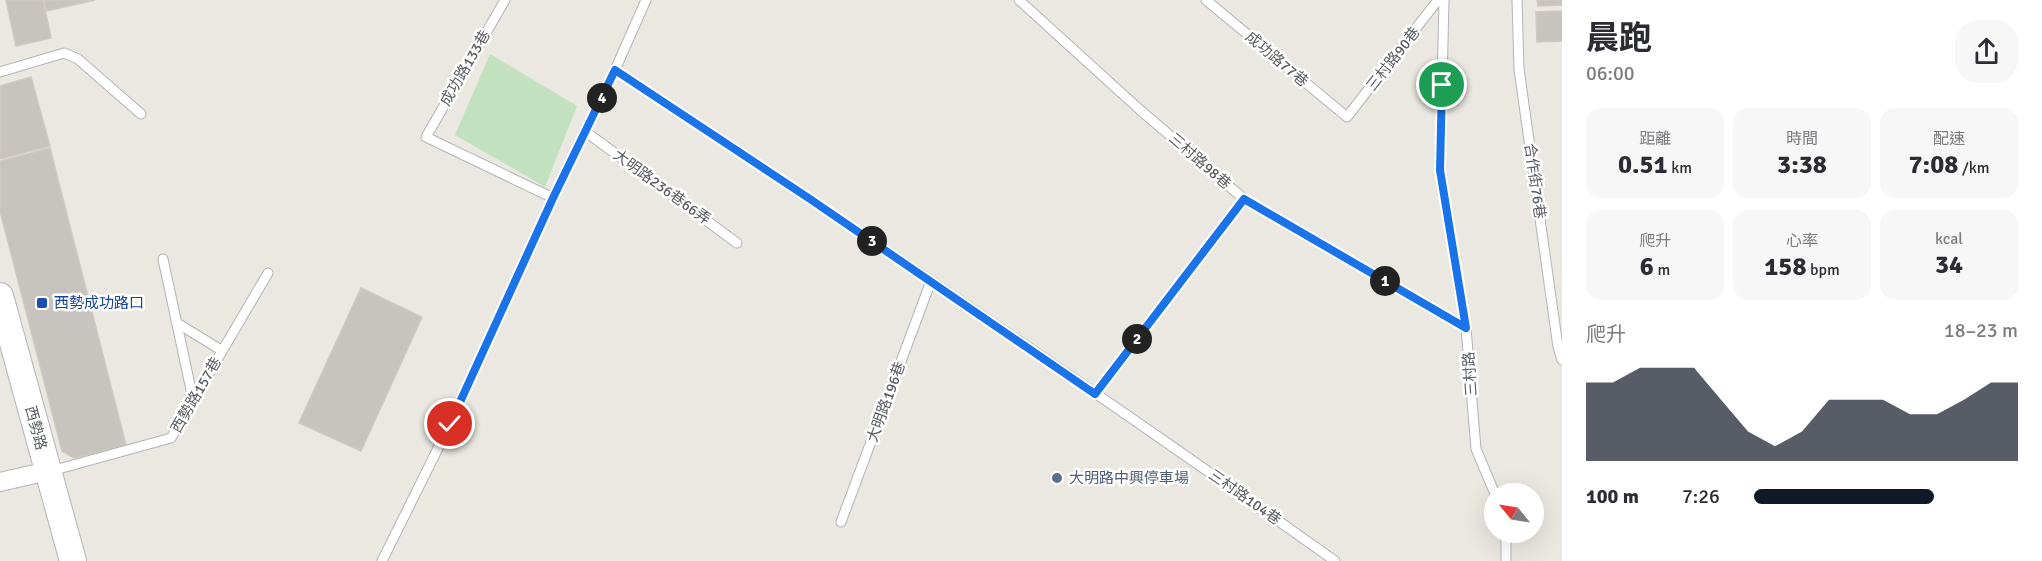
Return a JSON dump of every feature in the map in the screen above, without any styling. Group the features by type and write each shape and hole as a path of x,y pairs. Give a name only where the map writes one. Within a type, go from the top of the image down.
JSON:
{"street":[{"name":"西勢路","path":"0,296 8,356 48,471 73,561"},
{"path":"0,482 48,471"}],"lane":[{"name":"成功路133巷","path":"505,0 426,137 553,198"},
{"path":"382,561 450,424 646,0"},
{"name":"三村路98巷","path":"1019,0 1139,109 1244,199 1466,328"},
{"name":"成功路77巷","path":"1206,0 1347,117"},
{"name":"三村路90巷","path":"1347,117 1438,0"},
{"name":"三村路","path":"1443,0 1440,170 1466,328 1476,449 1490,483"},
{"name":"合作街76巷","path":"1516,0 1519,69 1558,347 1562,360"},
{"path":"0,72 64,53 78,58 141,114"},
{"name":"三村路104巷","path":"615,70 931,281 1335,561"},
{"name":"大明路236巷66弄","path":"586,132 737,243"},
{"path":"1095,394 1244,199"},
{"path":"163,259 194,399"},
{"name":"西勢路157巷","path":"48,471 171,438 267,273"},
{"name":"大明路196巷","path":"841,522 931,281"},
{"path":"177,323 221,350"},
{"path":"1506,543 1506,561"}],"green space":[{"path":"490,54 577,106 545,187 455,135"}],"building":[{"path":"6,0 43,0 51,38 16,46"},
{"path":"44,0 95,0 46,11"},
{"path":"1537,0 1562,0 1562,5 1538,6"},
{"path":"1562,11 1562,41 1537,42 1536,12"},
{"path":"31,77 50,146 0,159 0,86"},
{"path":"50,148 126,445 74,458 62,451 0,211 0,161"},
{"path":"361,288 422,317 361,451 299,423"}],"place":[{"name":"西勢成功路口","path":"42,303"},
{"name":"大明路中興停車場","path":"1057,478"}],"route":[{"path":"450,424 553,198 615,70 810,199 1095,394 1244,199 1466,328 1440,170 1442,85"}]}
